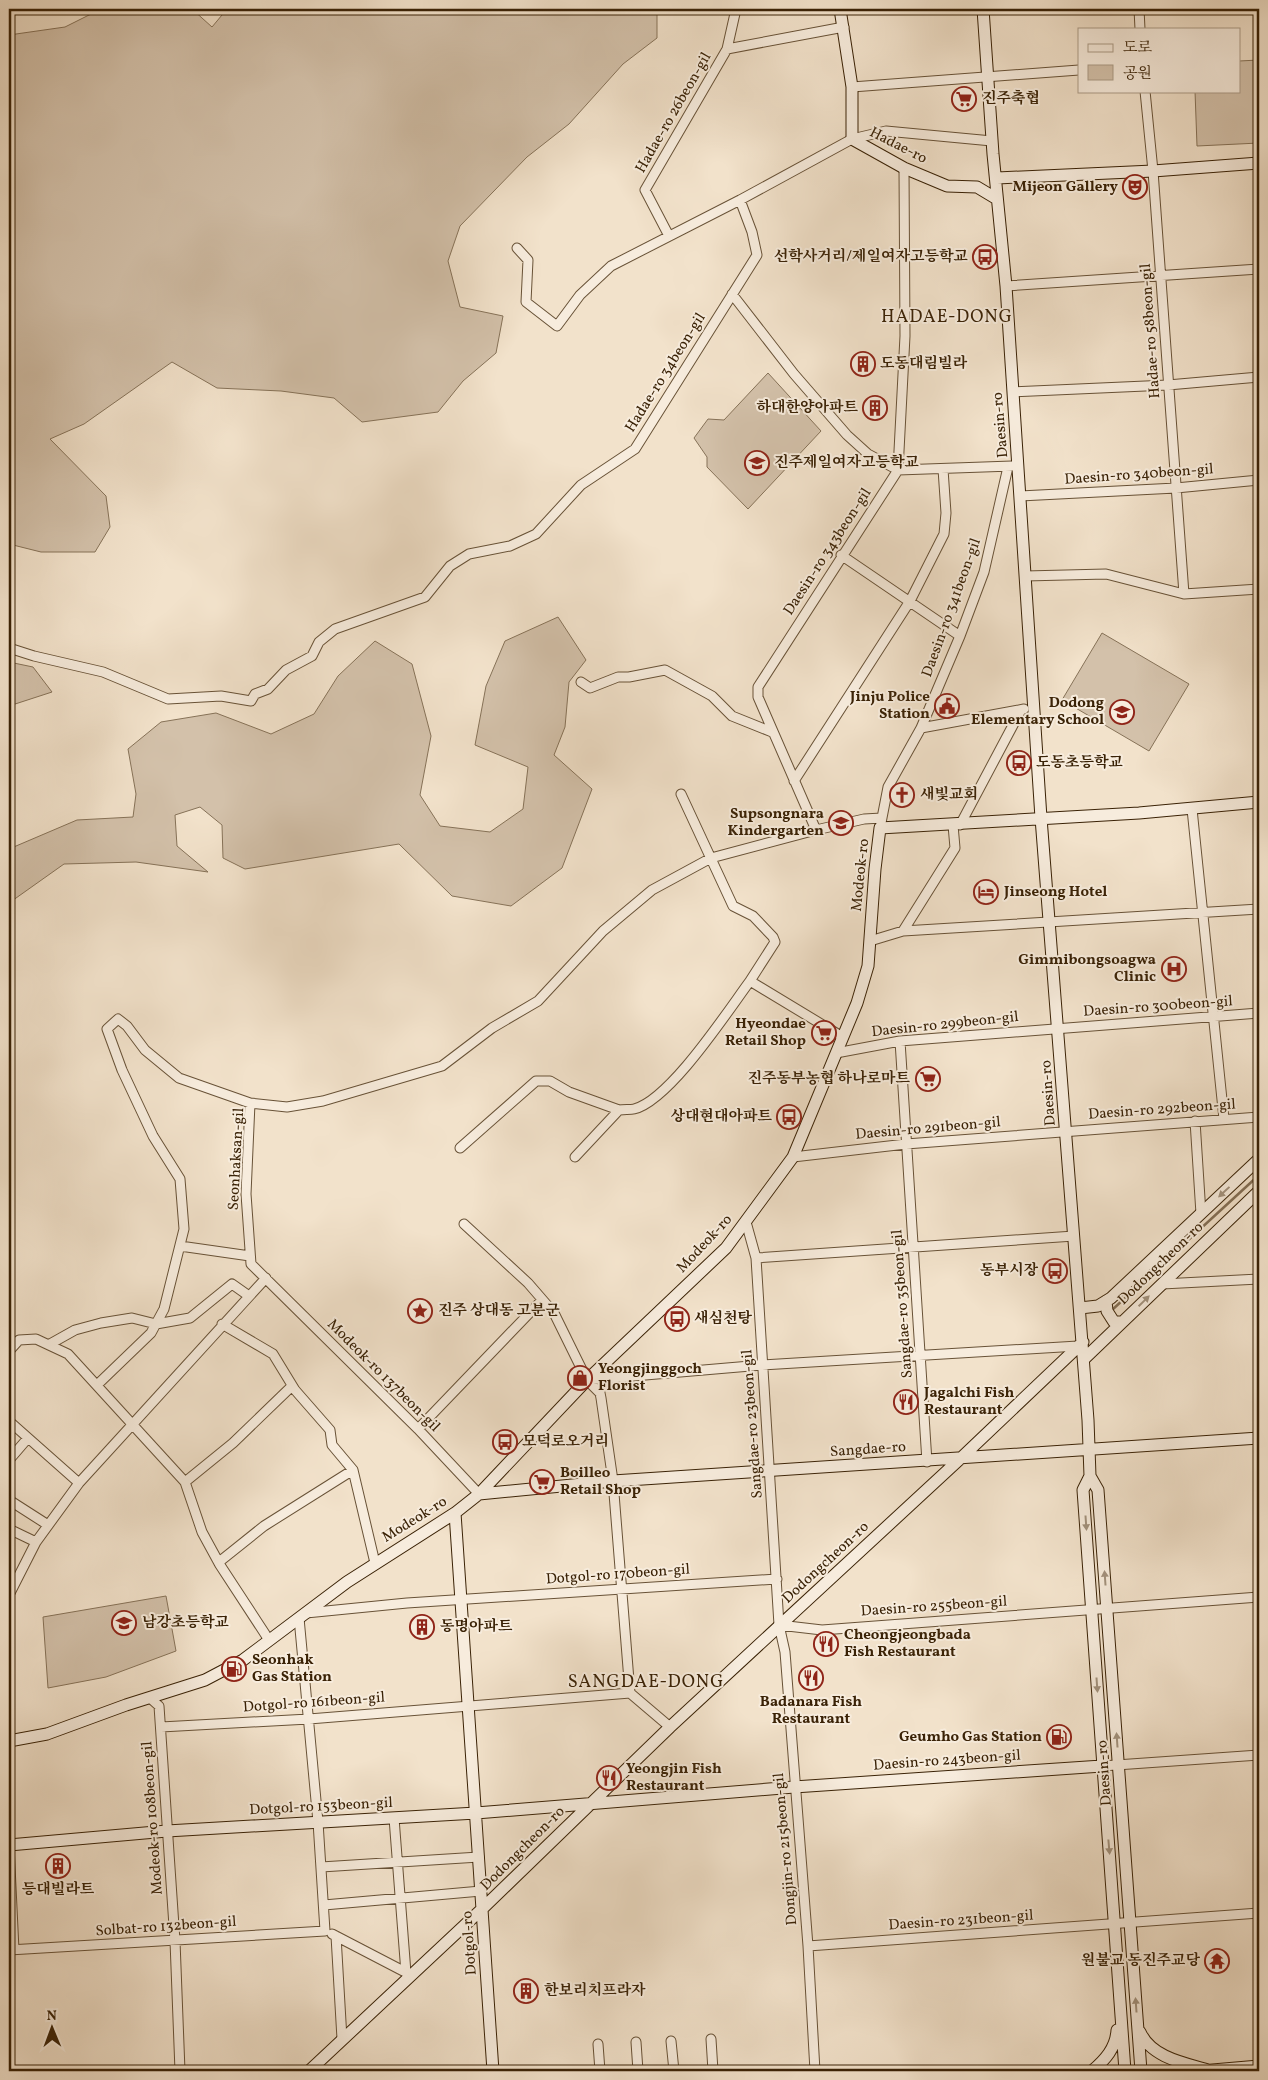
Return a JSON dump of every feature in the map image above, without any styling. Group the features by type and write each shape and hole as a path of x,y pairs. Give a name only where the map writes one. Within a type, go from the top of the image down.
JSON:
{"street":[{"name":"Hadae-ro 26beon-gil","path":"668,236 645,190 727,49 736,9"},
{"name":"Hadae-ro","path":"840,9 852,87 852,139 904,168 947,186 977,187 997,199"},
{"name":"Daesin-ro","path":"983,9 986,75 1006,286 1013,392 1014,465 1020,496 1041,818 1051,923 1080,1308 1080,1344 1084,1359 1090,1476 1084,1490 1125,2071"},
{"path":"1139,9 1140,28"},
{"name":"Hadae-ro 26beon-gil","path":"727,49 844,27"},
{"path":"852,87 986,75 1078,70"},
{"name":"Hadae-ro 58beon-gil","path":"1145,92 1153,172 1184,594"},
{"path":"517,248 528,260 526,302 557,326 580,295 610,266 740,200 852,139 886,131 992,141"},
{"path":"997,178 1153,172 1259,163"},
{"path":"898,470 905,336 904,168"},
{"name":"Hadae-ro 34beon-gil","path":"9,648 34,656 103,672 168,699 220,696 251,701 255,694 268,689 286,670 312,656 320,642 335,629 425,597 450,566 469,554 510,546 536,534 581,485 635,449 757,255 752,232 740,200"},
{"path":"1006,286 1259,269"},
{"path":"732,294 794,374 847,435 868,454 898,470 1014,465"},
{"path":"1013,392 1168,385 1259,377"},
{"name":"Daesin-ro 341beon-gil","path":"881,823 888,787 921,728 960,636 984,572 1014,465"},
{"path":"794,781 910,601 944,534 946,513 943,469"},
{"name":"Daesin-ro 343beon-gil","path":"816,830 772,732 758,697 758,687 841,555 898,470"},
{"name":"Daesin-ro 340beon-gil","path":"1020,496 1176,488 1259,480"},
{"path":"841,555 960,636"},
{"path":"1025,576 1106,574 1184,594 1259,589"},
{"path":"581,682 590,688 618,677 629,677 665,670 712,696 732,716 772,732"},
{"path":"921,728 1034,708"},
{"path":"903,931 955,848 956,825 1021,710"},
{"path":"460,1148 536,1081 550,1081 569,1092 619,1110 635,1109 656,1098 686,1066 771,950 775,942 773,937 753,916 733,906 681,794"},
{"name":"Modeok-ro","path":"9,1740 47,1734 218,1674 244,1660 375,1563 455,1513 479,1494 587,1380 726,1248 793,1156 836,1053 841,1036 857,1003 865,975 870,941 875,870 881,823 956,825 1192,809 1259,802"},
{"path":"1192,809 1224,1119"},
{"name":"Seonhaksan-gil","path":"250,1256 246,1194 250,1103 287,1106 323,1101 442,1066 492,1028 538,1001 603,931 652,890 711,858 864,819 881,823"},
{"path":"870,941 903,931 1259,909"},
{"path":"750,981 841,1036"},
{"name":"Daesin-ro 300beon-gil","path":"1058,1028 1259,1013"},
{"path":"97,1386 151,1333 156,1324 164,1309 184,1229 180,1178 153,1136 122,1070 107,1029 118,1019 127,1026 145,1050 179,1078 250,1103"},
{"name":"Daesin-ro 299beon-gil","path":"836,1053 900,1041 1058,1028"},
{"name":"Sangdae-ro 35beon-gil","path":"900,1041 927,1462"},
{"path":"575,1157 619,1110"},
{"name":"Daesin-ro 292beon-gil","path":"1067,1130 1259,1117"},
{"path":"1196,1121 1201,1214"},
{"name":"Daesin-ro 291beon-gil","path":"793,1156 1067,1130"},
{"name":"Dodongcheon-ro","path":"1080,1308 1098,1306 1106,1301 1259,1159"},
{"name":"Dodongcheon-ro","path":"1084,1359 1259,1191"},
{"name":"Sangdae-ro 23beon-gil","path":"746,1222 756,1258 779,1625"},
{"path":"464,1224 528,1282 554,1313 587,1380 600,1392 613,1481 630,1693 670,1727"},
{"path":"756,1258 1074,1236"},
{"path":"10,1590 36,1542 79,1483 222,1324 266,1278 251,1264 250,1256 180,1246"},
{"name":"Modeok-ro 137beon-gil","path":"266,1278 418,1429 479,1494"},
{"path":"1162,1284 1259,1279"},
{"path":"50,1344 75,1330 102,1323 132,1318 156,1324 190,1318 232,1284 249,1296"},
{"path":"418,1429 542,1300"},
{"path":"1106,1301 1110,1319 1114,1322 1122,1322"},
{"path":"222,1324 273,1354 292,1386 330,1430 332,1445 353,1470 375,1563"},
{"path":"9,1351 19,1340 36,1338 68,1354 132,1423 185,1482 202,1532 269,1640"},
{"path":"587,1380 762,1365 1080,1344"},
{"name":"Dodongcheon-ro","path":"309,2071 409,1974 482,1910 670,1727 961,1458 1080,1344"},
{"path":"185,1482 233,1443 292,1386"},
{"path":"9,1421 79,1483"},
{"path":"9,1460 28,1438"},
{"name":"Sangdae-ro","path":"479,1494 613,1481 927,1462 961,1458 1259,1438"},
{"path":"219,1562 264,1526 353,1470"},
{"name":"Daesin-ro","path":"1090,1476 1098,1490 1141,2071"},
{"path":"9,1500 48,1525"},
{"name":"Dotgol-ro","path":"455,1513 493,2071"},
{"path":"9,1529 36,1542"},
{"name":"Dotgol-ro 170beon-gil","path":"461,1600 777,1579"},
{"name":"Daesin-ro 255beon-gil","path":"779,1625 822,1630 1259,1597"},
{"path":"409,1974 325,1930 322,1867 302,1616 407,1603 461,1600"},
{"name":"Dongjin-ro 215beon-gil","path":"779,1625 785,1652 794,1787 808,1946 814,2071"},
{"name":"Dotgol-ro 161beon-gil","path":"161,1727 309,1719 630,1693"},
{"name":"Modeok-ro 108beon-gil","path":"150,1698 159,1706 161,1727 175,1941 180,2071"},
{"path":"1102,1766 1259,1755"},
{"name":"Daesin-ro 243beon-gil","path":"794,1787 1102,1766"},
{"path":"476,1813 794,1787"},
{"name":"Dotgol-ro 153beon-gil","path":"9,1845 167,1831 476,1813"},
{"path":"394,1818 409,1974"},
{"path":"9,1845 12,1950"},
{"path":"322,1867 479,1857"},
{"path":"324,1905 481,1891"},
{"name":"Daesin-ro 231beon-gil","path":"808,1946 1259,1914"},
{"name":"Solbat-ro 132beon-gil","path":"12,1950 325,1930"},
{"path":"336,1936 342,2039"},
{"path":"1092,2071 1114,2046 1121,2014"},
{"path":"1138,2026 1144,2041 1156,2051 1208,2070"},
{"path":"711,2039 712,2071"},
{"path":"671,2041 674,2071"},
{"path":"636,2042 638,2071"},
{"path":"598,2044 600,2071"},
{"path":"1194,2071 1259,2066"}],"green space":[{"path":"101,9 192,9 212,27 227,9 657,9 657,38 623,64 569,124 527,157 460,226 448,261 460,307 503,316 496,353 463,381 438,412 362,422 334,398 281,391 217,388 172,362 84,424 50,439 106,496 110,527 95,552 41,552 9,544 9,35 65,27"},
{"path":"1259,60 1259,143 1197,146 1195,92 1240,92 1240,61"},
{"path":"768,373 821,431 748,509 707,467 707,457 694,438 708,419 724,420"},
{"path":"558,617 586,660 569,682 565,727 554,755 592,789 562,868 511,906 452,896 399,844 245,869 223,858 222,825 200,807 175,815 177,846 208,872 136,862 64,864 9,903 9,849 77,820 133,817 136,794 128,749 161,722 216,713 271,734 314,714 338,676 375,641 412,664 431,736 420,795 440,826 490,832 523,809 528,767 475,745 486,686 505,641"},
{"path":"1102,633 1189,684 1149,751 1062,700"},
{"path":"9,662 33,667 52,692 9,706"},
{"path":"166,1596 176,1651 106,1677 48,1688 43,1617"}],"waterway":[{"path":"1112,1310 1259,1175"}],"place":[{"name":"진주축협","path":"964,99"},
{"name":"Mijeon Gallery","path":"1135,187"},
{"name":"선학사거리/제일여자고등학교","path":"985,257"},
{"name":"도동대림빌라","path":"863,364"},
{"name":"하대한양아파트","path":"875,408"},
{"name":"진주제일여자고등학교","path":"757,463"},
{"name":"Jinju Police Station","path":"947,706"},
{"name":"Dodong Elementary School","path":"1122,712"},
{"name":"도동초등학교","path":"1019,763"},
{"name":"새빛교회","path":"902,795"},
{"name":"Supsongnara Kindergarten","path":"841,823"},
{"name":"Jinseong Hotel","path":"986,892"},
{"name":"Gimmibongsoagwa Clinic","path":"1174,969"},
{"name":"Hyeondae Retail Shop","path":"824,1033"},
{"name":"진주동부농협 하나로마트","path":"928,1079"},
{"name":"상대현대아파트","path":"789,1117"},
{"name":"동부시장","path":"1055,1271"},
{"name":"진주 상대동 고분군","path":"420,1311"},
{"name":"새심천탕","path":"677,1319"},
{"name":"Yeongjinggoch Florist","path":"580,1378"},
{"name":"Jagalchi Fish Restaurant","path":"906,1402"},
{"name":"모덕로오거리","path":"505,1442"},
{"name":"Boilleo Retail Shop","path":"542,1482"},
{"name":"남강초등학교","path":"124,1623"},
{"name":"동명아파트","path":"422,1627"},
{"name":"Cheongjeongbada Fish Restaurant","path":"826,1644"},
{"name":"Seonhak Gas Station","path":"234,1669"},
{"name":"Badanara Fish Restaurant","path":"811,1678"},
{"name":"Geumho Gas Station","path":"1059,1737"},
{"name":"Yeongjin Fish Restaurant","path":"609,1778"},
{"name":"등대빌라트","path":"58,1866"},
{"name":"원불교 동진주교당","path":"1217,1961"},
{"name":"한보리치프라자","path":"526,1991"}],"district":[{"name":"HADAE-DONG","path":"947,317"},
{"name":"SANGDAE-DONG","path":"646,1682"}]}
